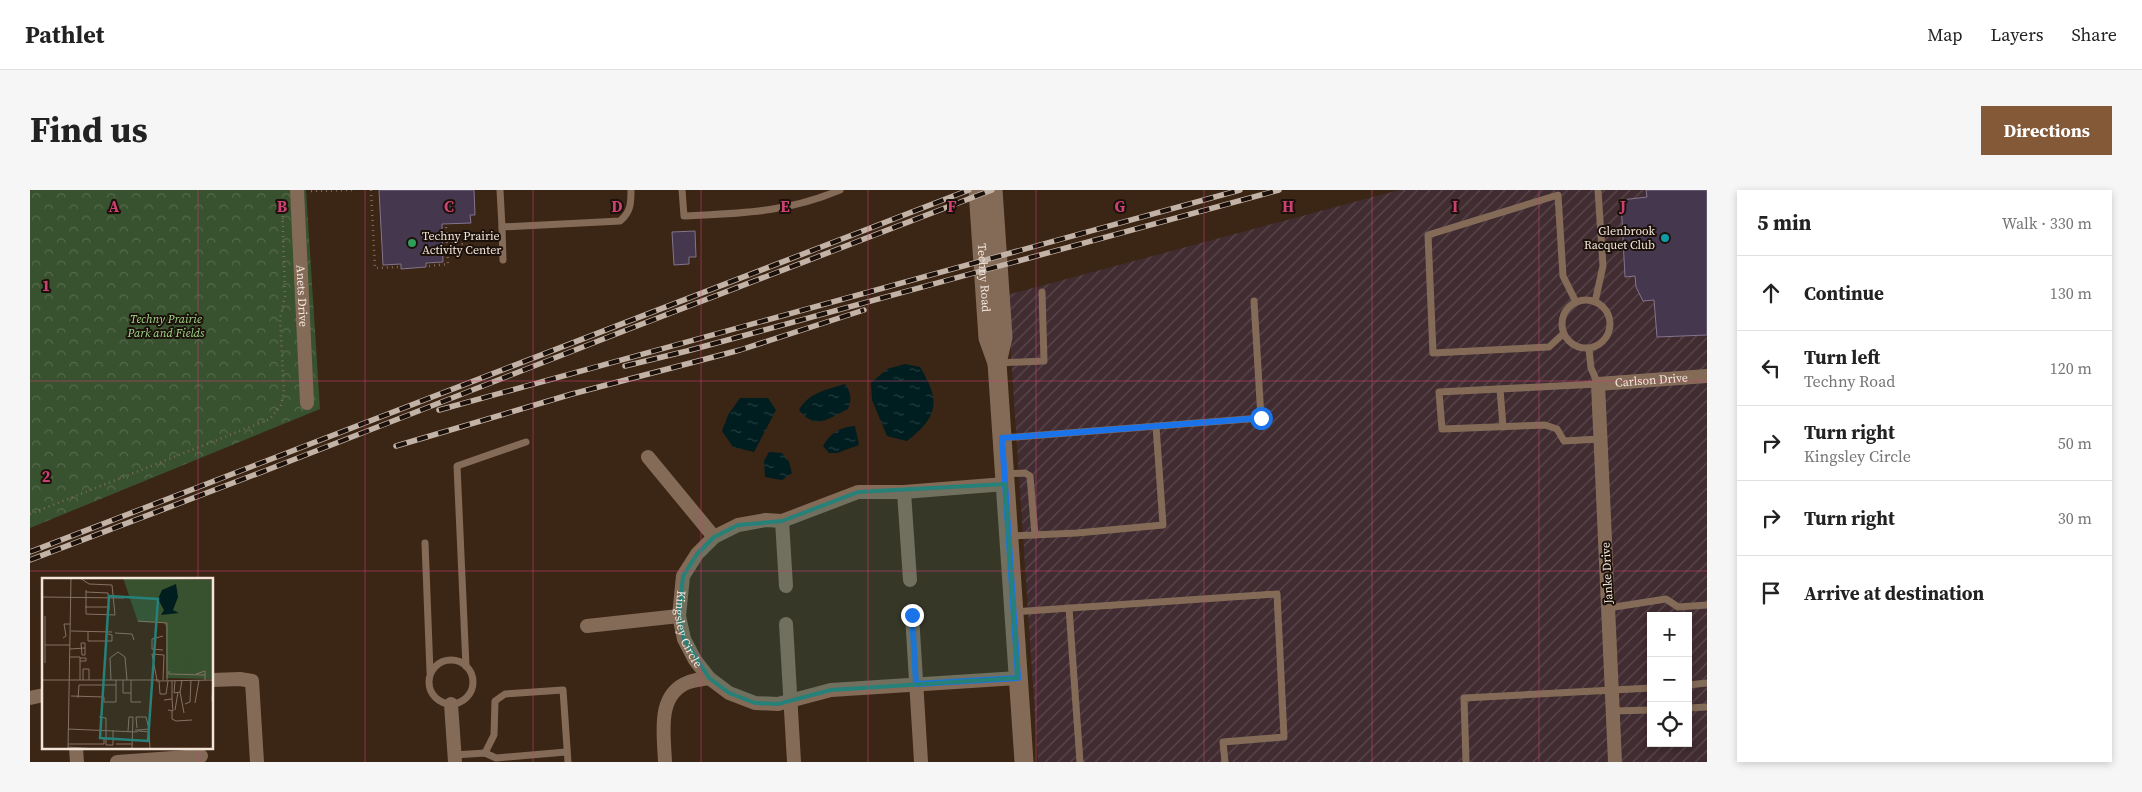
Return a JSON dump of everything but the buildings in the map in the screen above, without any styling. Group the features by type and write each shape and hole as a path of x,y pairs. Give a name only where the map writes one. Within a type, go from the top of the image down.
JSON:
{"main road":[{"name":"Techny Road","path":"978,190 988,338 997,363 1024,762"},
{"name":"Techny Road","path":"993,190 1003,337 997,363"}],"street":[{"name":"Anets Drive","path":"297,190 307,403"},
{"name":"Carlson Drive","path":"1598,384 1707,376"},
{"name":"Janke Drive","path":"1598,384 1615,762"},
{"path":"648,457 714,537"},
{"name":"Kingsley Circle","path":"1005,479 904,492 858,492 782,521 766,520 738,525 714,537 697,554 683,576 679,616 684,639 695,660 709,678 729,693 756,703 778,704 832,690 1018,678"},
{"path":"904,492 910,580"},
{"path":"782,521 786,586"},
{"path":"912,615 921,762"},
{"path":"587,626 679,616"},
{"path":"786,624 794,762"},
{"path":"665,762 663,714 672,694 688,682 709,678"},
{"path":"214,680 240,679 252,682 257,762"},
{"path":"451,704 454,759"},
{"path":"117,762 168,760 201,756"}],"lane":[{"path":"500,190 503,256"},
{"path":"502,227 620,220 626,215 631,206 631,190"},
{"path":"682,190 684,216 763,212 812,202 829,192 840,190"},
{"path":"1595,302 1603,266 1598,190"},
{"path":"1563,334 1549,347 1433,354 1428,235 1558,194 1563,276 1576,302"},
{"path":"997,363 1044,361 1042,292"},
{"path":"1002,438 1261,418 1254,300"},
{"path":"1589,300 1595,302 1605,310 1610,321 1608,334 1600,344 1588,349 1570,344 1563,334 1561,327 1563,315 1576,302 1589,300"},
{"path":"1588,349 1591,368 1598,384 1439,392 1442,429 1544,425 1557,429 1564,441 1600,439"},
{"path":"1500,389 1503,427"},
{"path":"1009,536 1163,525 1156,426"},
{"path":"426,543 429,682 433,695 438,700 451,704 464,699 472,686 472,679 466,666 457,466 526,442"},
{"path":"1005,479 1025,473 1030,476 1035,535"},
{"path":"1014,612 1277,594 1284,737 1223,742 1225,762"},
{"path":"1608,608 1666,599 1678,607 1707,605"},
{"path":"1070,608 1080,762"},
{"path":"430,675 433,669 445,660 453,660 466,666"},
{"path":"1692,685 1707,683"},
{"path":"1466,762 1464,698 1612,692 1647,688"},
{"path":"484,753 494,735 495,700 505,694 563,690 568,762"},
{"path":"1692,708 1707,707"},
{"path":"1613,711 1647,710"},
{"path":"454,759 484,753 496,758 566,752"}],"path":[{"path":"311,191 352,190"},
{"path":"371,190 375,268 400,267"},
{"path":"30,514 270,419 281,405 284,392 280,319 285,296 282,192"},
{"path":"429,266 448,264 446,226"},
{"path":"447,241 503,256"}],"highlighted area":[{"path":"1005,484 1018,678 831,690 778,704 755,703 729,693 709,678 684,639 679,616 683,576 697,554 714,537 738,525 782,521 858,492"}],"shaded area":[{"path":"1399,190 1707,190 1707,762 1038,762 1007,295"}],"green space":[{"name":"Techny Prairie Park and Fields","path":"30,190 306,190 320,409 30,528"}],"water":[{"path":"905,364 920,367 927,379 933,399 933,408 930,416 925,424 907,441 887,436 872,400 871,383 887,369"},
{"path":"845,384 850,396 848,409 823,421 811,420 799,410 813,395"},
{"path":"740,398 768,398 776,410 754,452 733,447 722,431 728,415"},
{"path":"855,426 859,445 837,453 829,453 823,446 836,432"},
{"path":"769,452 782,453 789,462 792,473 782,480 765,477 764,461"}],"railway":[{"path":"30,552 969,190"},
{"path":"30,560 992,190"},
{"path":"439,410 1240,190"},
{"path":"625,366 687,351 1279,190"},
{"path":"396,446 572,394 740,350 864,310"}],"place":[{"name":"Glenbrook Racquet Club","path":"1665,238"},
{"name":"Techny Prairie Activity Center","path":"412,243"}],"route":[{"path":"912,615 916,684 1018,678 1002,438 1261,418"}]}
